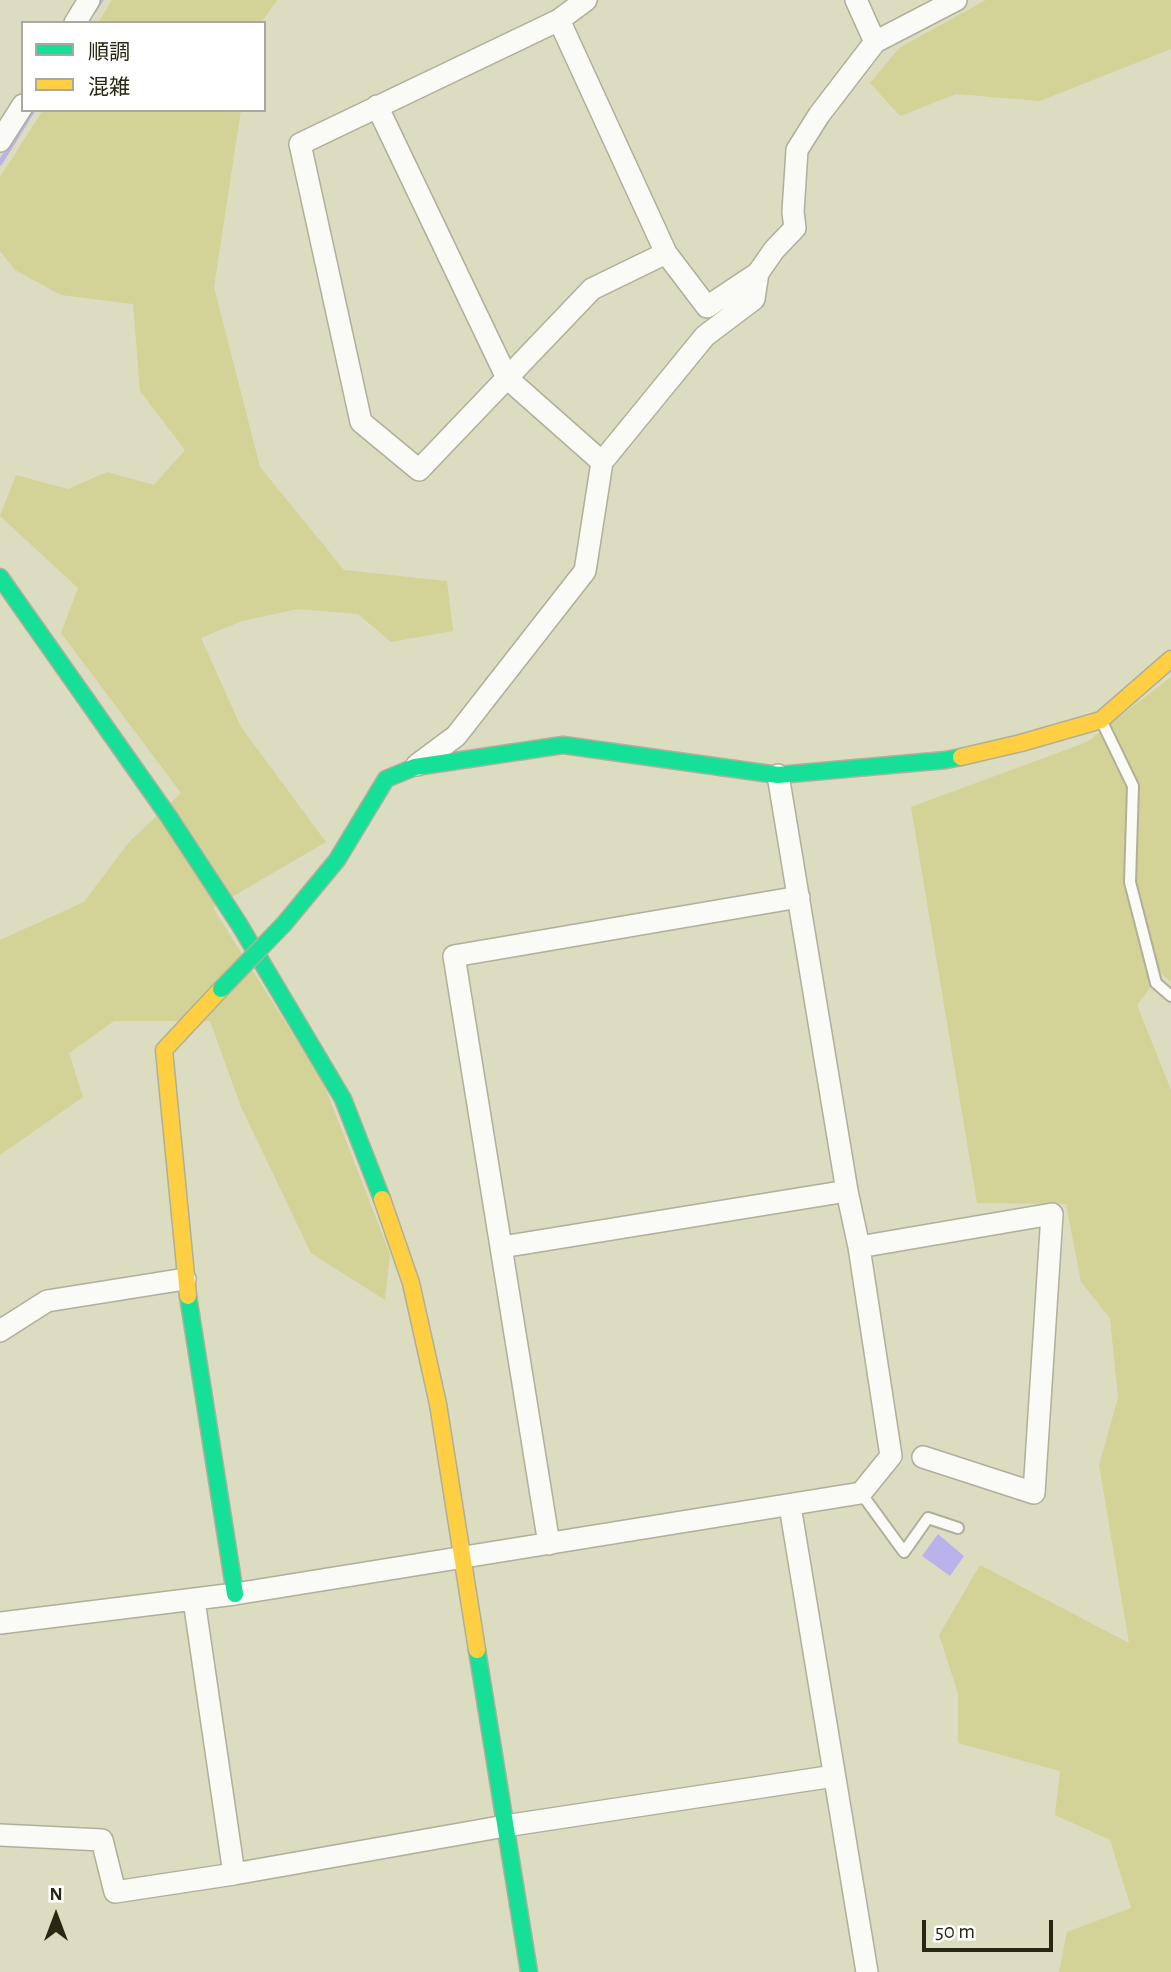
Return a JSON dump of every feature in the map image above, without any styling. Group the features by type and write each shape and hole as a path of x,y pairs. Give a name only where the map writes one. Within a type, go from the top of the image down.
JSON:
{"street":[{"path":"76,21 89,0"},
{"path":"586,0 559,20 300,144 361,422 419,470 592,289 666,253"},
{"path":"856,0 874,43"},
{"path":"559,20 666,253 707,307 758,273 774,250 795,228 793,212 797,150 819,115 874,43 956,0"},
{"path":"377,106 507,378 602,462"},
{"path":"0,141 21,108"},
{"path":"415,767 456,736 585,571 602,462 705,336 754,299 758,273"},
{"path":"0,578 169,817 239,924 343,1099 376,1182 411,1283 438,1404 529,1972"},
{"path":"235,1594 185,1279 164,1050 284,924 337,860 386,779 415,767 563,745 778,775 946,760 1021,743 1101,720 1171,659"},
{"path":"0,1623 235,1594 861,1493 891,1456 859,1247 847,1191 778,775"},
{"path":"549,1544 454,956 799,897"},
{"path":"502,1247 847,1191"},
{"path":"859,1247 1052,1213 1034,1493 923,1457"},
{"path":"0,1331 47,1301 185,1279"},
{"path":"790,1506 867,1972"},
{"path":"194,1600 234,1874"},
{"path":"0,1835 102,1840 115,1892 234,1874 505,1826 834,1776"}],"lane":[{"path":"1101,720 1133,786 1130,882 1156,983 1171,996"},
{"path":"861,1493 904,1552 928,1518 958,1528"}],"shaded area":[{"path":"112,0 277,0 262,21 99,21"},
{"path":"986,0 1171,0 1171,49 1040,101 956,94 900,116 870,83 899,48"},
{"path":"42,112 241,112 214,287 260,467 344,570 447,581 453,631 391,642 358,614 298,609 242,621 201,638 241,727 326,842 213,908 323,1082 390,1254 385,1300 311,1253 241,1107 210,1021 114,1021 69,1053 83,1097 0,1155 0,940 84,902 129,842 181,793 61,633 78,588 0,516 16,475 68,489 107,472 154,485 185,450 140,391 133,304 61,295 15,270 0,251 0,177"},
{"path":"1171,677 1171,982 1161,973 1137,1005 1171,1090 1171,1972 1059,1972 1067,1932 1131,1908 1110,1840 1055,1815 1060,1771 958,1743 958,1693 939,1635 980,1565 1129,1643 1099,1465 1118,1398 1110,1318 1081,1282 1066,1204 977,1203 911,807 1087,742"},
{"path":"938,1534 964,1556 950,1576 922,1556"}],"waterway":[{"path":"94,11 101,0"},
{"path":"0,163 32,112"}],"traffic: fast":[{"path":"0,577 169,817 239,924 343,1099 382,1199"},
{"path":"284,924 337,860 386,779 415,767 563,745 778,775 961,757"},
{"path":"221,989 284,924"},
{"path":"188,1296 235,1594"},
{"path":"477,1650 529,1972"}],"traffic: slow":[{"path":"961,757 1101,720 1171,659"},
{"path":"188,1296 164,1050 221,989"},
{"path":"382,1199 411,1283 438,1404 477,1650"}]}
